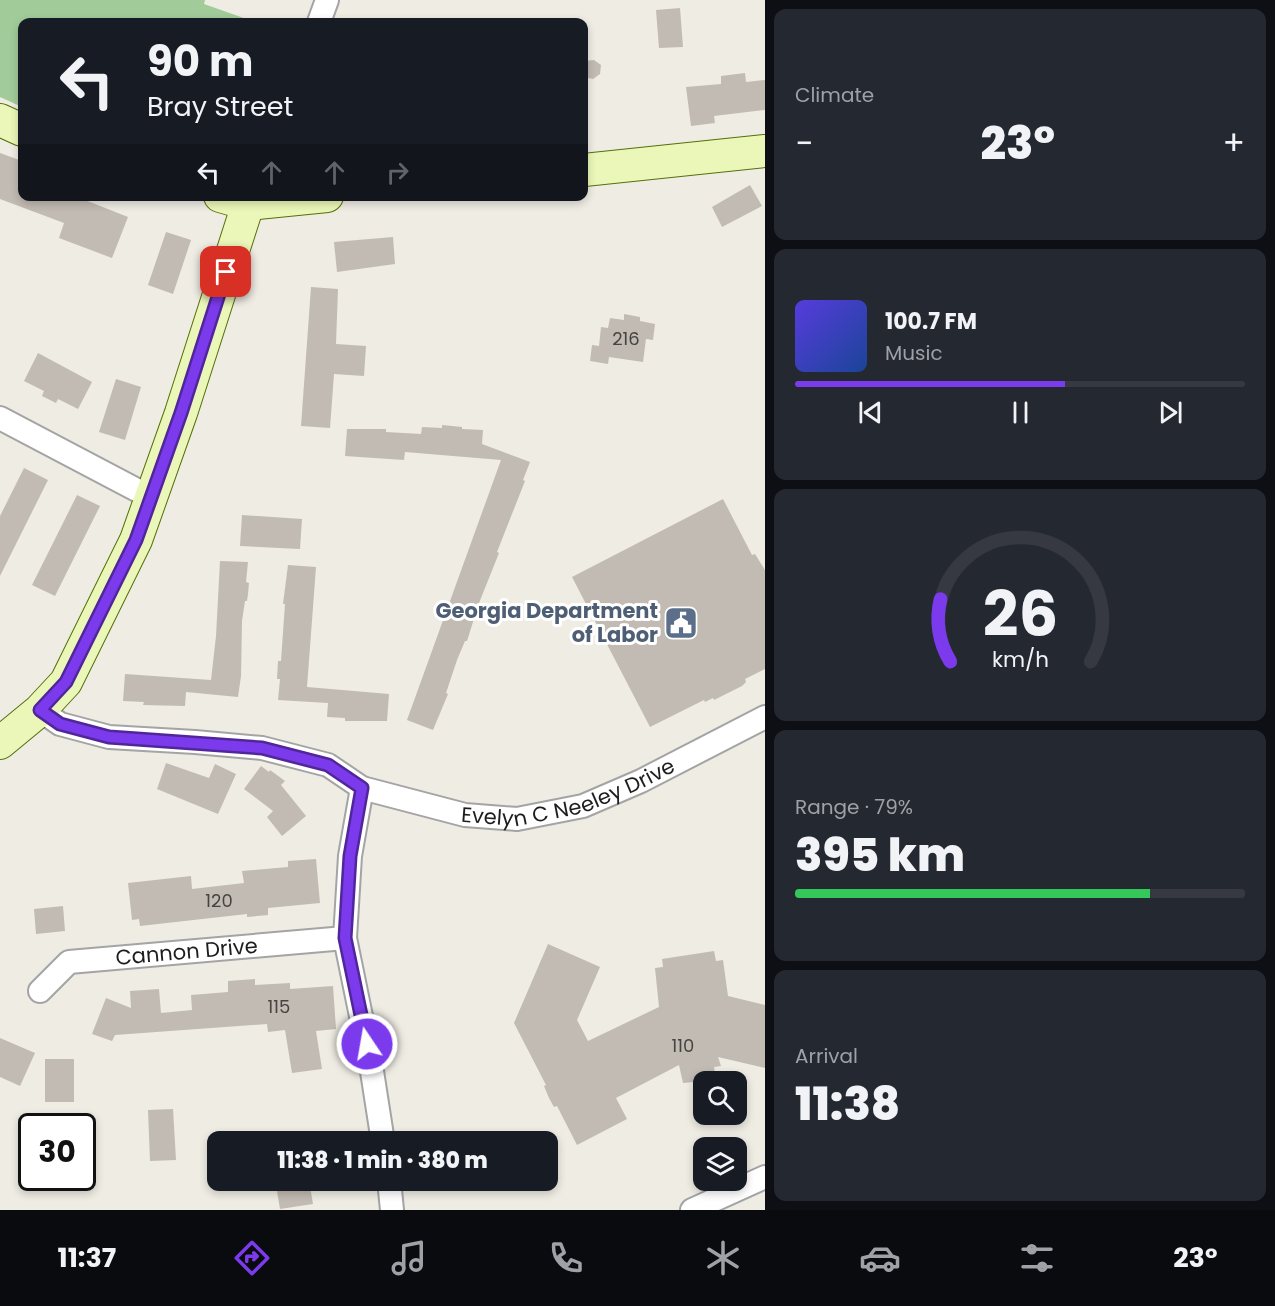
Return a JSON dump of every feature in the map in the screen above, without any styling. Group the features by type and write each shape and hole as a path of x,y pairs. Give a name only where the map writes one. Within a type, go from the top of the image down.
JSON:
{"street":[{"path":"320,18 327,0"},
{"path":"0,120 18,128"},
{"path":"588,170 765,151"},
{"path":"0,743 40,710 66,682 136,540 181,413 239,201"},
{"path":"0,418 152,498"},
{"name":"Evelyn C Neeley Drive","path":"40,710 60,724 109,737 262,748 328,765 362,788 465,815 517,819 583,806 641,781 765,717"},
{"path":"362,788 350,856 345,938 371,1065 381,1131"},
{"name":"Cannon Drive","path":"40,991 69,962 345,938"},
{"path":"692,1210 765,1177"},
{"path":"390,1191 392,1210"}],"green space":[{"path":"0,0 205,0 204,4 244,18 18,18 18,105 0,97"}],"building":[{"path":"680,8 683,47 659,48 656,10"},
{"path":"594,60 601,65 600,74 593,79 588,78 588,61"},
{"path":"745,73 746,82 765,80 765,110 714,116 715,123 691,126 686,87 721,84 721,76"},
{"path":"0,153 18,160 18,201 88,201 128,217 112,258 59,238 64,223 0,199"},
{"path":"750,185 762,206 722,227 712,207"},
{"path":"166,232 191,240 173,294 148,285"},
{"path":"393,237 395,264 337,272 334,242"},
{"path":"311,287 338,289 336,344 366,346 364,376 334,374 330,428 301,426"},
{"path":"624,314 640,317 640,321 655,324 653,340 646,339 643,362 609,357 608,364 590,361 592,345 599,346 601,327 608,328 610,318 624,320"},
{"path":"38,353 92,382 78,409 58,399 56,403 42,396 44,391 24,381"},
{"path":"116,379 141,387 125,440 99,432"},
{"path":"442,425 483,430 482,444 530,462 467,641 457,660 446,693 448,694 433,730 407,720 501,460 405,452 404,460 345,456 347,429 386,429 386,432 421,434 422,427 442,428"},
{"path":"24,468 48,480 0,576 0,516"},
{"path":"77,495 100,506 55,596 32,585"},
{"name":"Georgia Department of Labor","path":"723,499 752,555 755,554 765,570 765,669 745,679 746,682 742,686 714,700 713,698 705,702 704,700 650,727 572,577"},
{"path":"242,515 302,519 300,549 240,546"},
{"path":"220,561 248,562 246,582 249,583 242,621 241,676 238,697 186,692 185,706 143,705 144,702 123,701 125,674 211,680"},
{"path":"288,565 316,567 307,687 389,694 387,721 345,721 345,718 327,717 328,703 278,700 280,679 277,679 278,661 281,661 285,604 283,604"},
{"path":"166,763 209,778 215,764 236,774 218,814 157,789"},
{"path":"261,766 285,781 281,785 306,816 282,836 267,817 273,811 244,789"},
{"path":"316,859 320,903 268,908 268,915 247,917 247,914 140,926 139,919 132,920 128,883 191,876 192,889 244,883 242,871 288,867 288,861"},
{"path":"63,906 65,931 36,934 34,909"},
{"path":"548,944 600,967 577,1020 588,1041 659,1007 655,968 663,967 662,959 714,951 716,961 723,960 728,996 765,1005 765,1068 718,1057 721,1066 714,1067 715,1071 693,1071 693,1082 683,1083 679,1065 616,1098 627,1119 577,1145 557,1106 554,1107 549,1098 544,1086 546,1085 514,1023"},
{"path":"255,979 255,985 290,983 290,989 333,986 336,1029 316,1031 322,1069 292,1073 285,1030 268,1032 267,1024 115,1035 112,1041 92,1034 106,998 131,1008 130,991 159,989 161,1013 192,1010 191,995 228,992 228,981"},
{"path":"0,1038 35,1053 20,1086 0,1077"},
{"path":"45,1059 74,1059 74,1102 45,1102"},
{"path":"173,1109 176,1160 150,1161 148,1110"},
{"path":"277,1191 311,1191 313,1204 280,1209"}],"place":[{"name":"Georgia Department of Labor","path":"681,623"}],"route":[{"path":"226,272 181,413 136,540 66,682 40,710 60,724 109,737 262,748 328,765 362,788 350,856 345,938 367,1044"}]}
